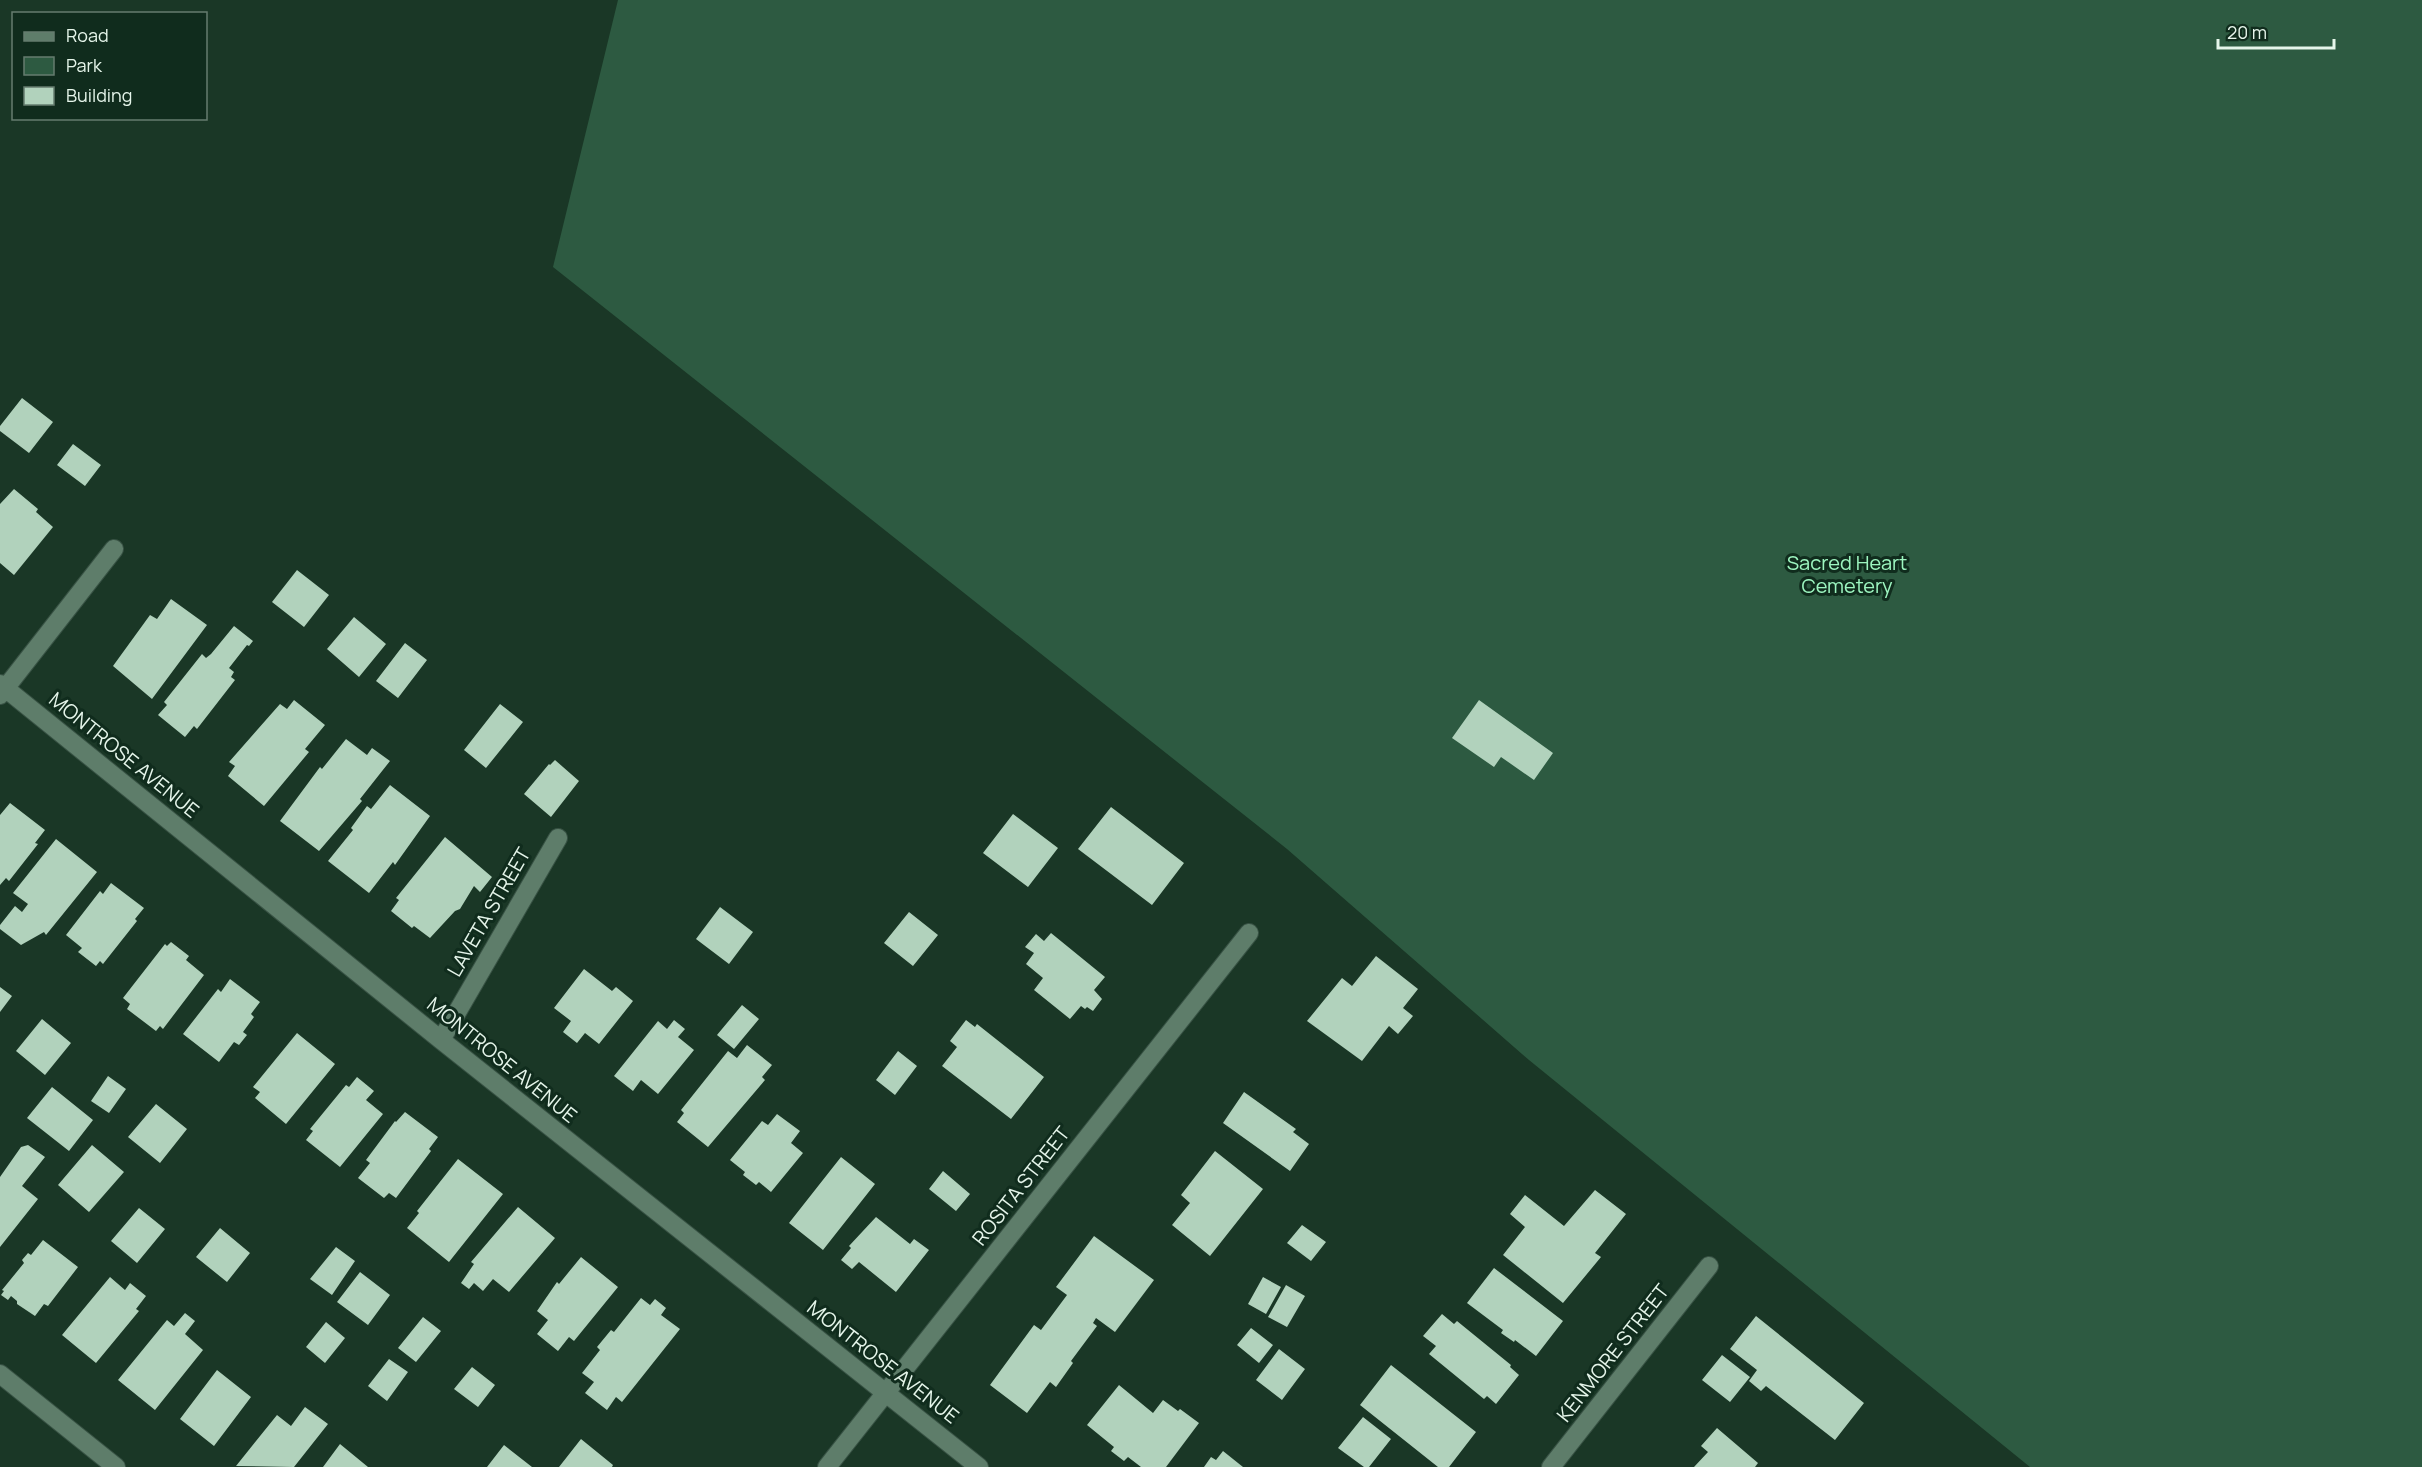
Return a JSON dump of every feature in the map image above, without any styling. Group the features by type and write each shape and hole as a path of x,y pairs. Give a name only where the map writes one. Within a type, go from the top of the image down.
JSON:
{"street":[{"path":"2,689 114,549"},
{"name":"MONTROSE AVENUE","path":"2,689 979,1467"},
{"name":"LAVETA STREET","path":"441,1040 558,838"},
{"name":"ROSITA STREET","path":"827,1467 1249,933"},
{"name":"KENMORE STREET","path":"1551,1467 1709,1266"},
{"path":"0,1374 116,1467"}],"green space":[{"name":"Sacred Heart Cemetery","path":"618,0 2422,0 2422,1467 2030,1467 1529,1060 1287,849 553,267"}],"building":[{"path":"22,398 53,422 29,453 0,431 0,426"},
{"path":"73,444 101,465 85,486 57,465"},
{"path":"14,489 38,509 36,512 53,527 14,575 0,563 0,504"},
{"path":"297,570 329,595 304,627 272,602"},
{"path":"171,599 207,625 152,699 113,666 150,615 157,619"},
{"path":"354,617 386,644 359,677 327,649"},
{"path":"234,626 253,641 249,646 247,645 229,668 234,672 231,677 235,680 197,729 194,726 185,737 158,715 167,705 164,702 202,654 206,658 211,654"},
{"path":"405,643 427,660 398,698 376,681"},
{"path":"294,700 325,725 305,749 309,752 264,806 228,776 235,766 229,762 280,704 287,709"},
{"path":"1479,700 1553,753 1534,780 1501,757 1494,767 1452,738"},
{"path":"500,704 523,722 486,768 464,750"},
{"path":"346,739 367,755 372,748 390,761 360,799 362,801 319,851 280,821 320,767 322,769"},
{"path":"555,760 579,781 551,817 524,794"},
{"path":"390,785 430,816 395,865 393,862 369,893 328,861 353,830 351,828 367,806 371,809"},
{"path":"10,803 45,830 35,843 38,844 9,881 6,878 0,885 0,815"},
{"path":"1111,807 1184,863 1152,905 1078,849"},
{"path":"1013,814 1058,848 1028,887 983,853"},
{"path":"445,837 492,877 480,892 474,886 460,909 455,911 430,938 414,926 412,928 391,911 399,900 396,898"},
{"path":"56,839 97,872 46,935 44,932 21,945 0,929 0,925 15,906 22,912 28,904 13,893"},
{"path":"111,883 144,908 135,919 137,921 103,964 100,961 96,966 78,952 82,948 66,935 100,891 103,894"},
{"path":"720,907 753,932 729,964 696,939"},
{"path":"909,912 938,935 913,966 884,943"},
{"path":"1051,933 1105,977 1094,990 1102,999 1093,1011 1081,1006 1070,1019 1034,990 1043,978 1026,964 1034,953 1025,947 1036,934 1044,941"},
{"path":"171,942 189,956 186,960 204,975 163,1029 160,1026 156,1031 127,1009 130,1004 123,998 165,944 167,946"},
{"path":"1376,956 1418,989 1403,1008 1413,1016 1398,1034 1389,1026 1362,1061 1307,1021 1342,978 1352,986"},
{"path":"584,969 612,991 616,987 633,1001 599,1044 585,1033 577,1043 563,1032 571,1021 554,1008"},
{"path":"230,979 260,1002 251,1014 254,1017 243,1032 247,1035 239,1045 234,1042 219,1062 183,1034 218,989 221,992"},
{"path":"0,987 12,996 0,1012"},
{"path":"742,1005 759,1019 734,1049 717,1035"},
{"path":"42,1019 71,1043 45,1075 16,1051"},
{"path":"674,1020 685,1029 678,1037 694,1050 658,1094 641,1080 633,1091 614,1076 658,1021 667,1029"},
{"path":"966,1020 975,1027 977,1024 1044,1077 1011,1119 942,1066 957,1047 950,1041"},
{"path":"297,1033 335,1064 286,1124 255,1098 260,1092 253,1087"},
{"path":"747,1045 772,1065 762,1077 765,1080 708,1147 677,1122 684,1113 681,1110 728,1051 737,1058"},
{"path":"898,1051 917,1066 895,1095 876,1080"},
{"path":"108,1076 126,1089 109,1113 91,1101"},
{"path":"357,1077 374,1091 366,1100 383,1114 340,1167 306,1140 313,1131 310,1129 346,1085 349,1087"},
{"path":"52,1087 93,1120 69,1151 27,1118"},
{"path":"1244,1092 1296,1129 1293,1132 1309,1144 1290,1171 1223,1123"},
{"path":"156,1104 187,1129 160,1163 128,1137"},
{"path":"405,1112 438,1137 429,1149 431,1151 396,1198 389,1193 384,1198 358,1178 370,1163 366,1160 395,1121"},
{"path":"777,1114 800,1131 791,1143 803,1153 771,1192 759,1182 756,1185 743,1175 745,1172 730,1160 762,1121 768,1125"},
{"path":"28,1145 45,1157 22,1186 38,1199 0,1247 0,1177 21,1147"},
{"path":"92,1145 124,1172 89,1212 58,1185"},
{"path":"1215,1151 1263,1189 1210,1256 1172,1225 1190,1203 1181,1195"},
{"path":"841,1157 875,1184 823,1250 789,1223"},
{"path":"458,1159 503,1194 449,1262 407,1228 419,1213 417,1211"},
{"path":"943,1171 970,1194 956,1211 929,1189"},
{"path":"1595,1190 1626,1214 1595,1253 1601,1257 1563,1303 1503,1255 1525,1227 1510,1214 1525,1195 1564,1226"},
{"path":"518,1207 555,1238 509,1292 493,1279 483,1291 474,1283 469,1289 461,1283 474,1264 471,1262"},
{"path":"139,1208 165,1229 137,1263 111,1241"},
{"path":"876,1217 910,1244 914,1239 929,1250 896,1292 859,1262 852,1269 841,1260 851,1248 849,1246"},
{"path":"1302,1225 1326,1242 1311,1261 1287,1243"},
{"path":"220,1228 250,1253 227,1282 196,1257"},
{"path":"1094,1236 1154,1280 1115,1332 1096,1318 1093,1323 1097,1326 1071,1361 1073,1363 1056,1387 1050,1382 1027,1413 990,1385 1034,1325 1041,1330 1067,1295 1056,1287"},
{"path":"43,1240 78,1267 48,1306 44,1304 35,1316 17,1304 11,1296 8,1300 1,1295 4,1291 2,1290 24,1263 22,1260 28,1253 31,1255"},
{"path":"336,1247 355,1261 332,1295 310,1279"},
{"path":"581,1257 618,1287 574,1341 569,1337 558,1351 537,1334 548,1320 537,1311 557,1282 559,1284"},
{"path":"1494,1268 1563,1321 1536,1356 1515,1340 1514,1342 1501,1333 1503,1330 1467,1303"},
{"path":"360,1272 390,1295 368,1325 337,1302"},
{"path":"110,1277 125,1290 130,1283 146,1296 136,1309 139,1311 96,1363 62,1335"},
{"path":"1263,1277 1281,1287 1266,1314 1248,1304"},
{"path":"1286,1285 1305,1296 1287,1327 1268,1317"},
{"path":"641,1298 650,1305 655,1299 666,1308 661,1315 680,1329 622,1402 616,1397 607,1410 585,1393 594,1382 582,1373 600,1350 597,1347 611,1330 614,1332"},
{"path":"185,1313 195,1321 185,1334 203,1350 155,1410 118,1380 167,1320 174,1326"},
{"path":"1442,1314 1454,1324 1457,1321 1511,1365 1510,1367 1519,1375 1496,1404 1487,1396 1484,1399 1429,1354 1436,1346 1423,1336"},
{"path":"1756,1316 1864,1403 1835,1440 1766,1386 1761,1391 1749,1381 1757,1370 1730,1349"},
{"path":"423,1317 441,1331 416,1362 398,1348"},
{"path":"326,1322 345,1338 325,1363 306,1347"},
{"path":"1251,1328 1273,1345 1259,1363 1237,1345"},
{"path":"1279,1349 1305,1369 1282,1400 1256,1380"},
{"path":"1722,1355 1750,1377 1730,1402 1702,1380"},
{"path":"389,1359 408,1372 387,1401 368,1386"},
{"path":"1391,1365 1476,1432 1449,1467 1438,1467 1360,1405"},
{"path":"472,1367 495,1385 478,1407 454,1389"},
{"path":"217,1370 251,1397 214,1446 180,1419"},
{"path":"1119,1385 1153,1413 1163,1400 1199,1423 1166,1467 1141,1467 1128,1457 1124,1461 1111,1451 1114,1447 1087,1425"},
{"path":"305,1407 328,1424 294,1467 236,1466 277,1415 291,1426"},
{"path":"1363,1417 1391,1439 1369,1467 1364,1467 1338,1448"},
{"path":"1717,1428 1758,1463 1755,1467 1694,1467 1708,1452 1701,1446"},
{"path":"581,1439 613,1465 612,1467 559,1467"},
{"path":"340,1444 368,1467 323,1467"},
{"path":"504,1445 532,1467 487,1467"},
{"path":"1223,1451 1243,1467 1204,1467 1211,1457 1216,1460"}]}
